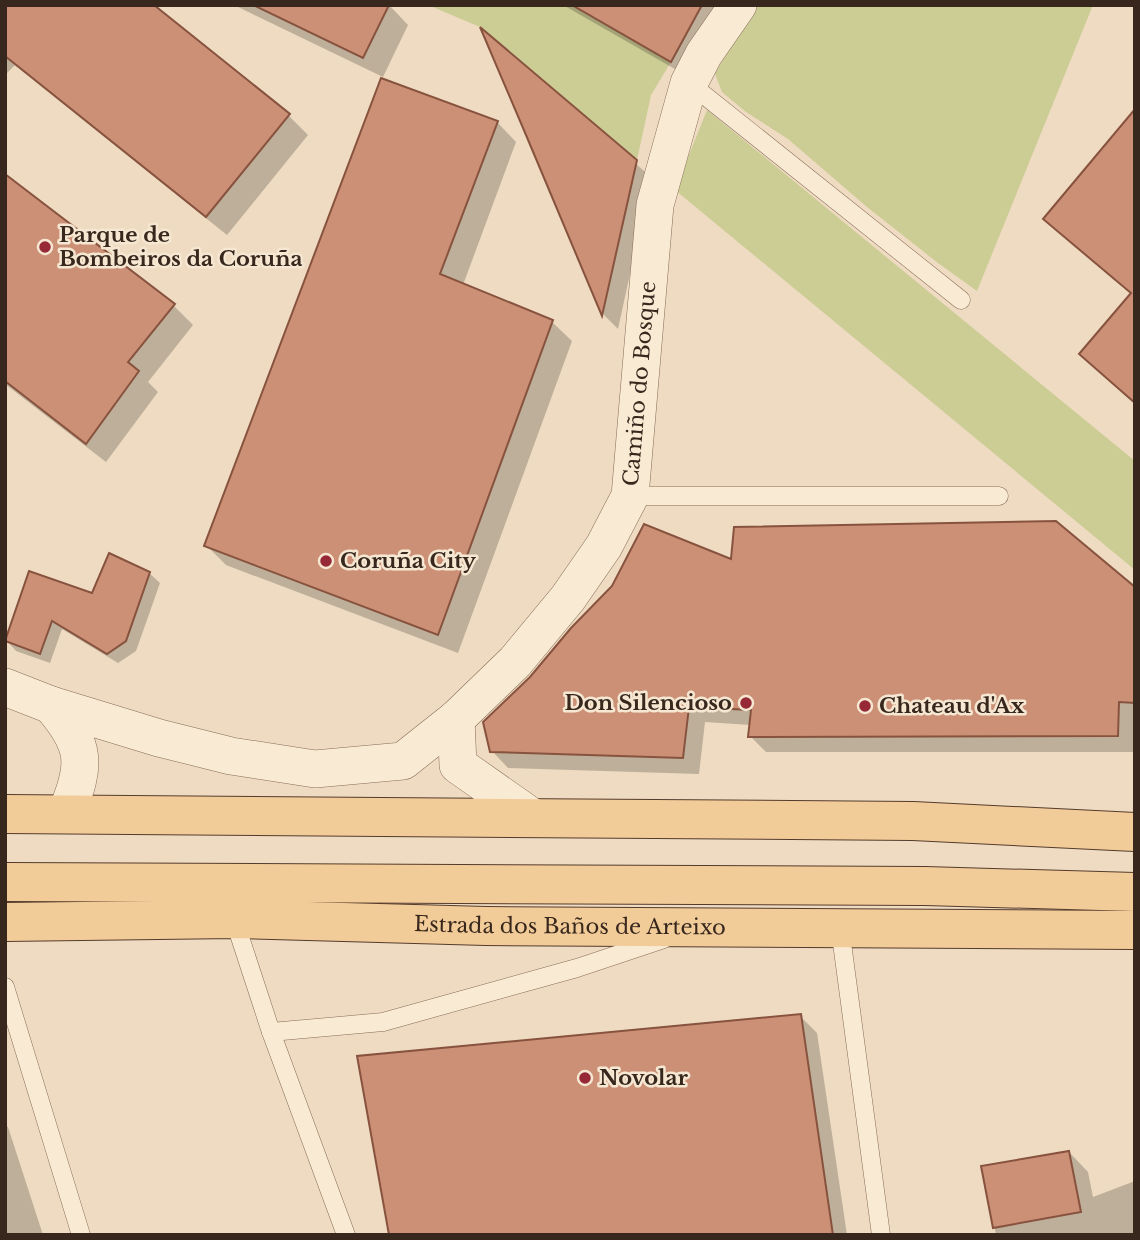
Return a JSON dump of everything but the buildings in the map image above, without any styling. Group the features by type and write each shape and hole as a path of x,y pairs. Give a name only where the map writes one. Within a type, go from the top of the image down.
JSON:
{"main road":[{"path":"5,814 71,801 532,817 913,821 1135,832"},
{"path":"5,858 175,870"},
{"path":"5,882 175,870 1135,865"},
{"name":"Estrada dos Baños de Arteixo","path":"175,870 1135,892"},
{"name":"Estrada dos Baños de Arteixo","path":"5,922 234,919 486,926 1135,930"}],"street":[{"name":"Camiño do Bosque","path":"159,738 231,756 315,769 403,761 456,719 515,662 568,598 604,546 630,496 655,205 688,83 704,54 738,5"},
{"path":"5,687 51,705 159,738"},
{"path":"51,705 68,723 79,744 80,765 71,801"},
{"path":"456,719 458,765 532,817"},
{"path":"71,801 90,763 104,747 122,740 159,738"}],"lane":[{"path":"688,83 961,300"},
{"path":"630,496 999,496"},
{"path":"234,919 271,1032 346,1235"},
{"path":"271,1032 383,1022 577,968 701,927"},
{"path":"840,928 881,1235"},
{"path":"5,987 81,1235"}],"green space":[{"path":"428,5 572,5 671,62 651,95 637,160 480,27"},
{"path":"754,5 1093,5 977,291 867,207 788,139 746,112 722,92 715,74"},
{"path":"707,110 1135,461 1135,570 675,190"}],"place":[{"name":"Parque de Bombeiros da Coruña","path":"45,247"},
{"name":"Coruña City","path":"326,561"},
{"name":"Don Silencioso","path":"746,703"},
{"name":"Chateau d'Ax","path":"865,706"},
{"name":"Novolar","path":"585,1078"}]}
